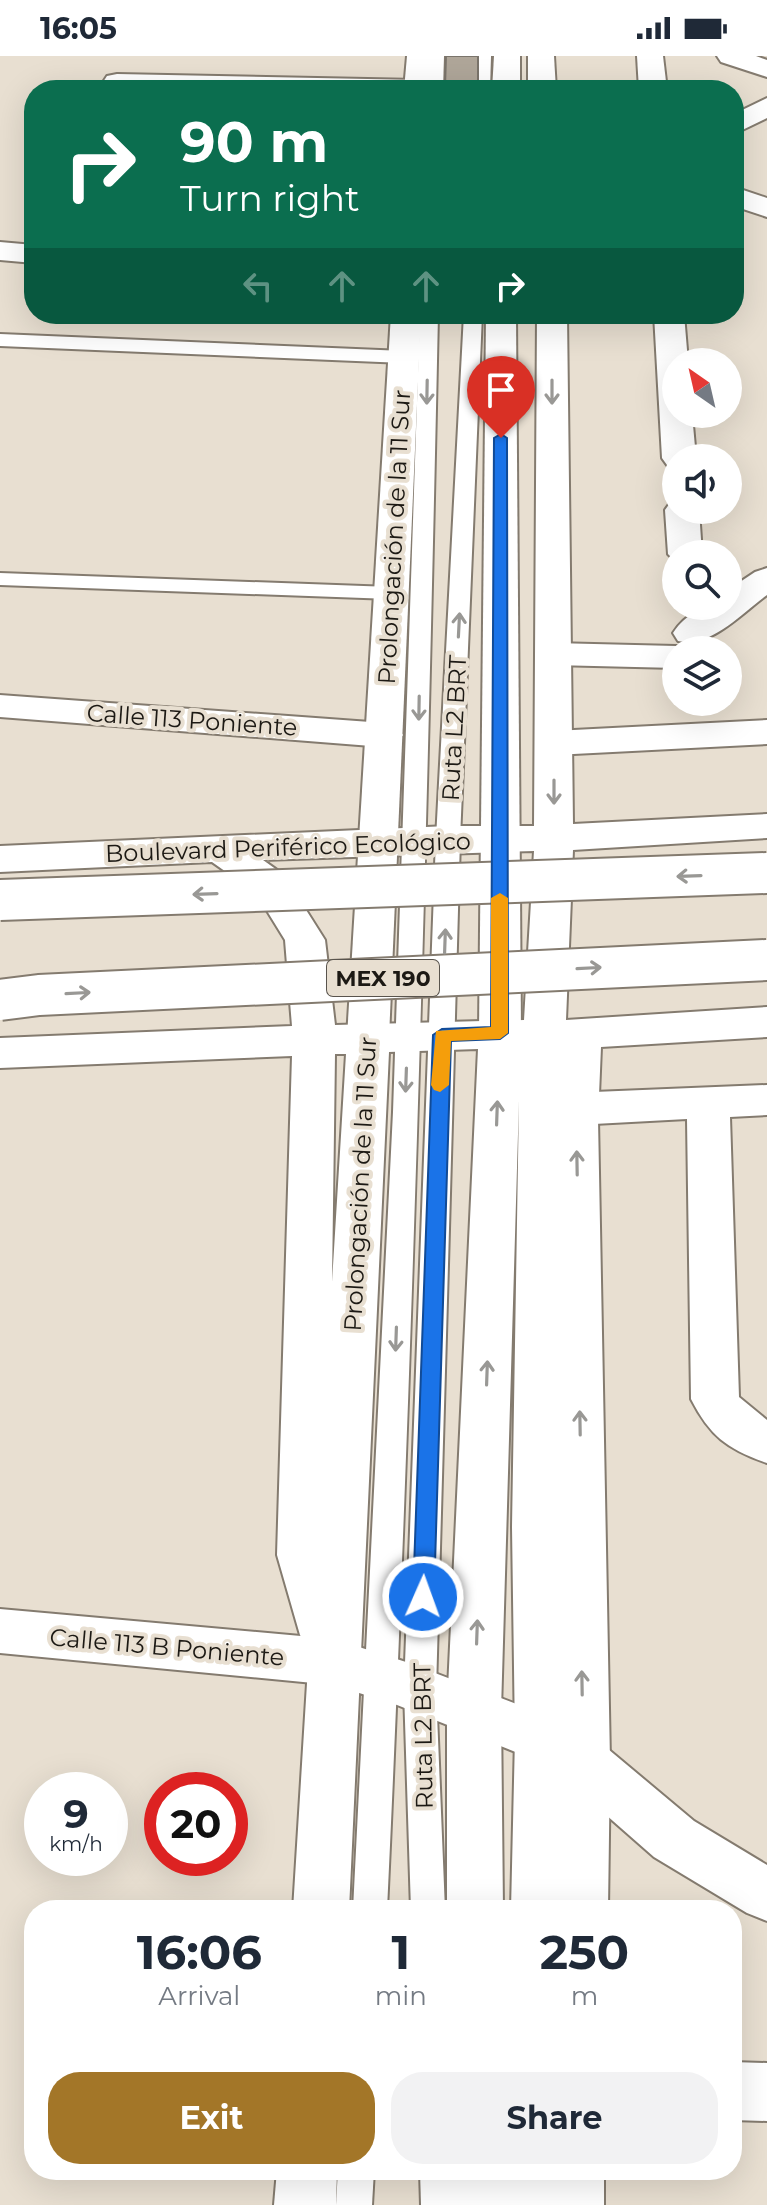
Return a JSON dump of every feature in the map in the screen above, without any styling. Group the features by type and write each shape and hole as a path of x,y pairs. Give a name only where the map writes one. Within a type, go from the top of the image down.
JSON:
{"main road":[{"path":"420,56 423,80"},
{"path":"506,80 507,56"},
{"path":"541,56 542,80"},
{"path":"650,56 652,80"},
{"path":"730,56 767,69"},
{"path":"118,76 212,80"},
{"path":"744,120 767,106"},
{"path":"0,251 24,253"},
{"name":"Prolongación de la 11 Sur","path":"323,1900 379,1677 414,841 384,735 406,324"},
{"path":"501,324 500,838 541,1034 576,1119 562,1750 540,1900"},
{"path":"475,1900 474,1710 541,1034 554,838 552,324"},
{"path":"670,324 678,444"},
{"path":"688,636 767,579"},
{"path":"553,654 662,640"},
{"name":"Calle 113 Poniente","path":"0,706 384,735"},
{"path":"554,743 709,718 767,732"},
{"name":"Boulevard Periférico Ecológico","path":"0,859 554,838 767,826"},
{"path":"220,849 270,884 305,940 314,1039 302,1555 379,1677"},
{"name":"Boulevard Periférico Ecológico","path":"0,900 767,873"},
{"name":"MEX 190","path":"0,1000 767,960"},
{"path":"0,1053 314,1039 541,1034 767,1022"},
{"path":"594,1108 767,1100"},
{"path":"708,1101 715,1399 721,1412 735,1427 767,1443"},
{"name":"Calle 113 B Poniente","path":"0,1631 379,1677 474,1710 562,1750 674,1839 767,1895"},
{"path":"562,1750 579,1900"},
{"path":"742,2091 767,2092"},
{"path":"305,2205 306,2180"},
{"path":"476,2180 476,2205"},
{"path":"516,2180 536,2205"},
{"path":"573,2205 574,2180"}],"lane":[{"path":"427,80 436,56"},
{"path":"482,80 483,56"},
{"name":"Ruta L2 BRT","path":"370,1900 414,841 429,324"},
{"name":"Ruta L2 BRT","path":"414,841 472,324"},
{"path":"0,340 404,357"},
{"path":"0,579 391,593"},
{"name":"Ruta L2 BRT","path":"379,1677 426,1900"},
{"path":"354,2205 355,2180"},
{"path":"438,2180 439,2205"}],"building":[{"path":"446,56 478,56 478,80 445,80"}],"slow traffic":[{"path":"440,1085 442,1035 500,1033 500,898"}],"route":[{"path":"423,1597 442,1035 500,1033 501,438"}]}
